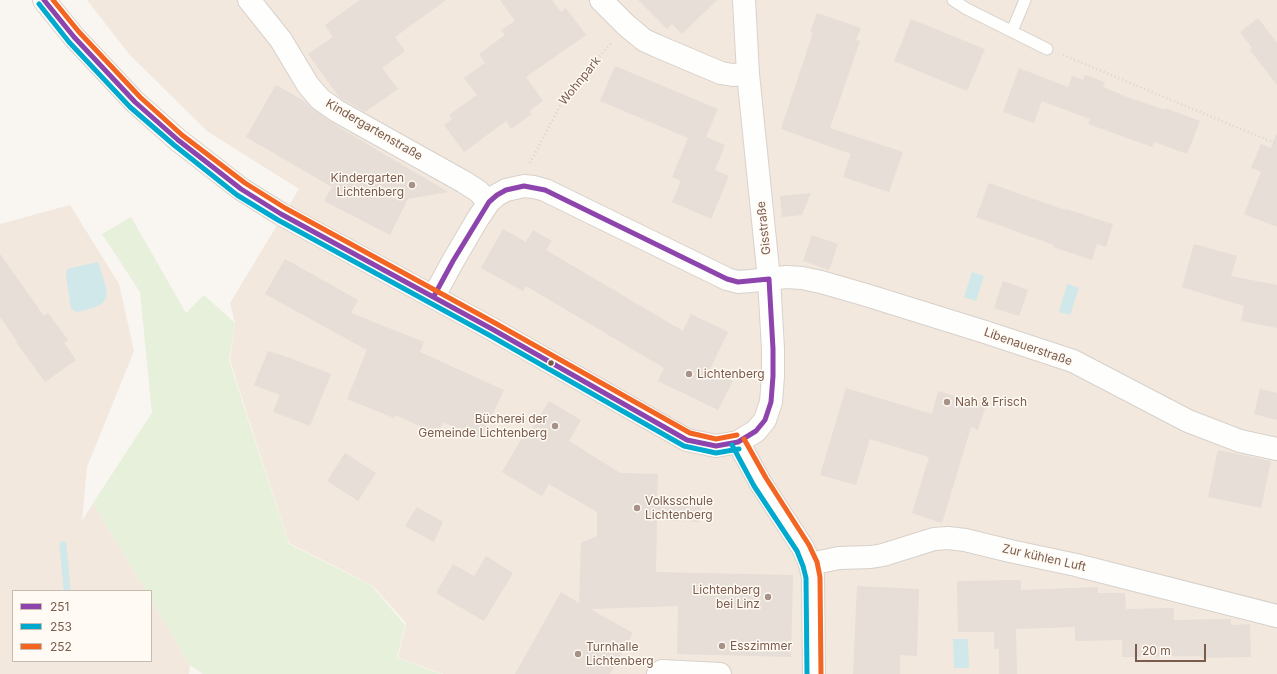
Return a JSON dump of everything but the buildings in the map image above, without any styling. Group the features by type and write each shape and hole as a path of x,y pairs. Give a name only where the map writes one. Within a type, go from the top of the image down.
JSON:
{"street":[{"path":"44,0 74,37 135,102 178,140 241,189 281,214 434,296 687,440 716,446 738,442 760,482 803,548 810,564 813,577 814,674"},
{"name":"Kindergartenstraße","path":"249,0 281,40 308,85 320,99 337,111 464,182 478,191 489,202"},
{"path":"601,0 626,25 644,40 721,73 733,75 748,74"},
{"name":"Gisstraße","path":"738,442 756,431 765,420 771,402 773,349 769,279 748,74 744,0"},
{"path":"434,296 476,220 489,202 506,190 524,186 545,190 726,279 738,282 769,279"},
{"name":"Libenauerstraße","path":"769,279 786,277 802,278 822,282 985,332 1073,361 1188,421 1240,441 1277,449"},
{"name":"Zur kühlen Luft","path":"810,564 839,558 883,555 934,539 948,538 966,540 1084,567 1277,616"},
{"path":"658,674 662,671 720,674"}],"lane":[{"path":"952,0 1047,49"},
{"path":"1012,31 1025,0"}],"path":[{"name":"Wohnpark","path":"524,186 524,176 528,167 565,96 626,25"},
{"path":"1047,49 1277,144"}],"shaded area":[{"path":"87,0 1277,0 1277,674 444,674 398,658 406,623 372,585 289,543 230,361 235,323 230,303 299,189 207,131 129,54"},
{"path":"70,205 119,284 134,351 87,467 82,521 93,503 145,590 12,590 12,662 152,662 152,601 190,665 189,674 0,674 0,224"}],"green space":[{"path":"131,217 186,313 204,295 235,323 229,361 289,544 371,585 405,625 397,658 442,674 203,674 190,665 152,601 152,590 145,590 93,503 152,413 140,292 102,234"}],"water":[{"path":"98,262 106,287 107,296 103,303 93,308 77,312 71,309 66,276 67,269"},
{"path":"972,272 984,276 976,301 964,297"},
{"path":"1067,284 1079,288 1070,315 1059,312"},
{"path":"953,639 968,639 969,668 954,668"}],"waterway":[{"path":"63,545 67,589"}],"transit line":[{"name":"251","path":"44,0 74,37 135,102 178,140 241,189 281,214 492,329 687,440 716,446 738,442 756,431 765,420 771,402 773,376 769,279"},
{"name":"252","path":"53,0 79,32 140,97 182,135 245,183 285,208 495,323 690,433 716,439 737,435"},
{"name":"253","path":"39,4 69,42 130,107 174,145 237,195 278,220 489,335 684,446 716,453 739,449"},
{"name":"251","path":"434,296 453,261 489,202 506,190 524,186 545,190 727,279 738,282 769,279"},
{"name":"252","path":"744,439 766,478 809,545 817,562 820,577 821,674"},
{"name":"253","path":"732,445 754,486 797,551 803,566 806,578 807,674"}],"place":[{"name":"Kindergarten Lichtenberg","path":"412,185"},
{"name":"Lichtenberg","path":"689,374"},
{"name":"Nah & Frisch","path":"947,402"},
{"name":"Bücherei der Gemeinde Lichtenberg","path":"555,426"},
{"name":"Volksschule Lichtenberg","path":"637,508"},
{"name":"Lichtenberg bei Linz","path":"768,597"},
{"name":"Esszimmer","path":"722,646"},
{"name":"Turnhalle Lichtenberg","path":"578,654"}]}
